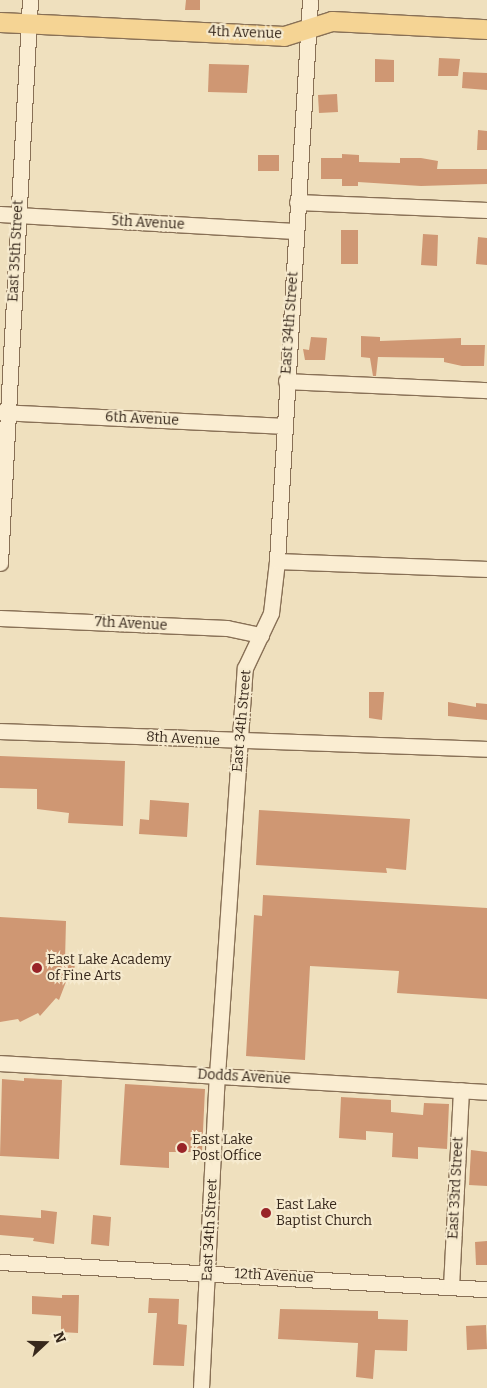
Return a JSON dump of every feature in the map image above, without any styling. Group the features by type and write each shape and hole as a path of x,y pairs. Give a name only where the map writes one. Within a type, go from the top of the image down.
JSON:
{"main road":[{"name":"4th Avenue","path":"0,22 284,36 332,21 487,29"}],"street":[{"name":"East 35th Street","path":"0,563 4,412 18,215 30,0"},
{"name":"East 34th Street","path":"201,1388 209,1272 217,1075 245,668 271,612 277,561 286,381 310,0"},
{"path":"297,202 487,210"},
{"name":"5th Avenue","path":"0,214 296,231"},
{"path":"286,381 487,390"},
{"name":"6th Avenue","path":"4,412 284,426"},
{"path":"277,561 487,569"},
{"name":"7th Avenue","path":"0,618 227,628 261,635"},
{"name":"8th Avenue","path":"0,731 240,742 487,749"},
{"name":"Dodds Avenue","path":"0,1063 487,1092"},
{"name":"East 33rd Street","path":"451,1287 461,1090"},
{"name":"12th Avenue","path":"0,1262 209,1272 487,1289"}],"building":[{"path":"186,0 200,0 200,10 185,10"},
{"path":"439,58 460,59 458,76 438,76"},
{"path":"375,59 394,60 394,82 375,82"},
{"path":"209,64 249,65 247,93 208,92"},
{"path":"463,72 487,73 487,90 462,88"},
{"path":"337,94 338,112 319,113 318,95"},
{"path":"478,130 487,131 487,150 477,150"},
{"path":"342,154 359,155 359,162 400,163 400,158 421,158 438,161 437,169 487,169 487,184 421,186 358,182 358,186 342,186 342,179 321,179 321,158 342,158"},
{"path":"258,155 279,155 279,171 258,171"},
{"path":"341,230 358,230 358,264 341,264"},
{"path":"423,234 438,235 437,266 421,265"},
{"path":"478,237 487,238 487,265 476,264"},
{"path":"361,336 380,337 380,341 461,338 461,345 485,345 484,366 462,366 444,362 444,358 378,357 376,376 373,376 370,358 361,357"},
{"path":"311,337 327,338 325,360 305,360 303,349 309,350"},
{"path":"369,692 384,692 382,720 369,718"},
{"path":"448,702 476,707 476,703 487,704 487,720 448,716"},
{"path":"0,756 125,761 123,826 68,823 69,813 37,809 37,789 0,788"},
{"path":"150,800 189,803 187,837 139,834 140,819 149,820"},
{"path":"259,810 410,819 406,870 386,868 387,873 256,865"},
{"path":"263,895 487,908 487,999 397,993 399,971 310,966 305,1060 246,1056 254,915 262,916"},
{"name":"East Lake Academy of Fine Arts","path":"0,917 66,921 65,961 75,962 74,974 69,974 59,1000 56,998 40,1016 38,1013 20,1022 18,1019 0,1022"},
{"path":"24,1078 62,1080 59,1159 0,1156 2,1079 24,1081"},
{"path":"125,1084 205,1089 202,1152 169,1152 169,1168 120,1165"},
{"path":"341,1097 391,1100 391,1112 423,1115 424,1103 449,1104 447,1149 418,1147 418,1159 392,1157 393,1133 366,1131 366,1140 339,1138"},
{"path":"471,1150 487,1152 487,1186 469,1185"},
{"path":"41,1210 57,1212 54,1244 33,1241 34,1238 0,1235 0,1215 41,1218"},
{"path":"93,1215 111,1217 109,1246 91,1244"},
{"path":"487,1241 487,1265 476,1265 475,1242"},
{"path":"62,1295 79,1295 78,1333 61,1332 61,1316 32,1314 32,1296 62,1298"},
{"path":"149,1298 179,1299 178,1324 187,1325 184,1366 153,1365 157,1313 148,1313"},
{"path":"280,1309 378,1311 378,1319 408,1320 407,1351 375,1350 373,1379 356,1377 358,1343 278,1339"},
{"path":"486,1325 487,1349 467,1350 466,1326"}],"place":[{"name":"East Lake Academy of Fine Arts","path":"37,968"},
{"name":"East Lake Post Office","path":"182,1148"},
{"name":"East Lake Baptist Church","path":"266,1213"}]}
